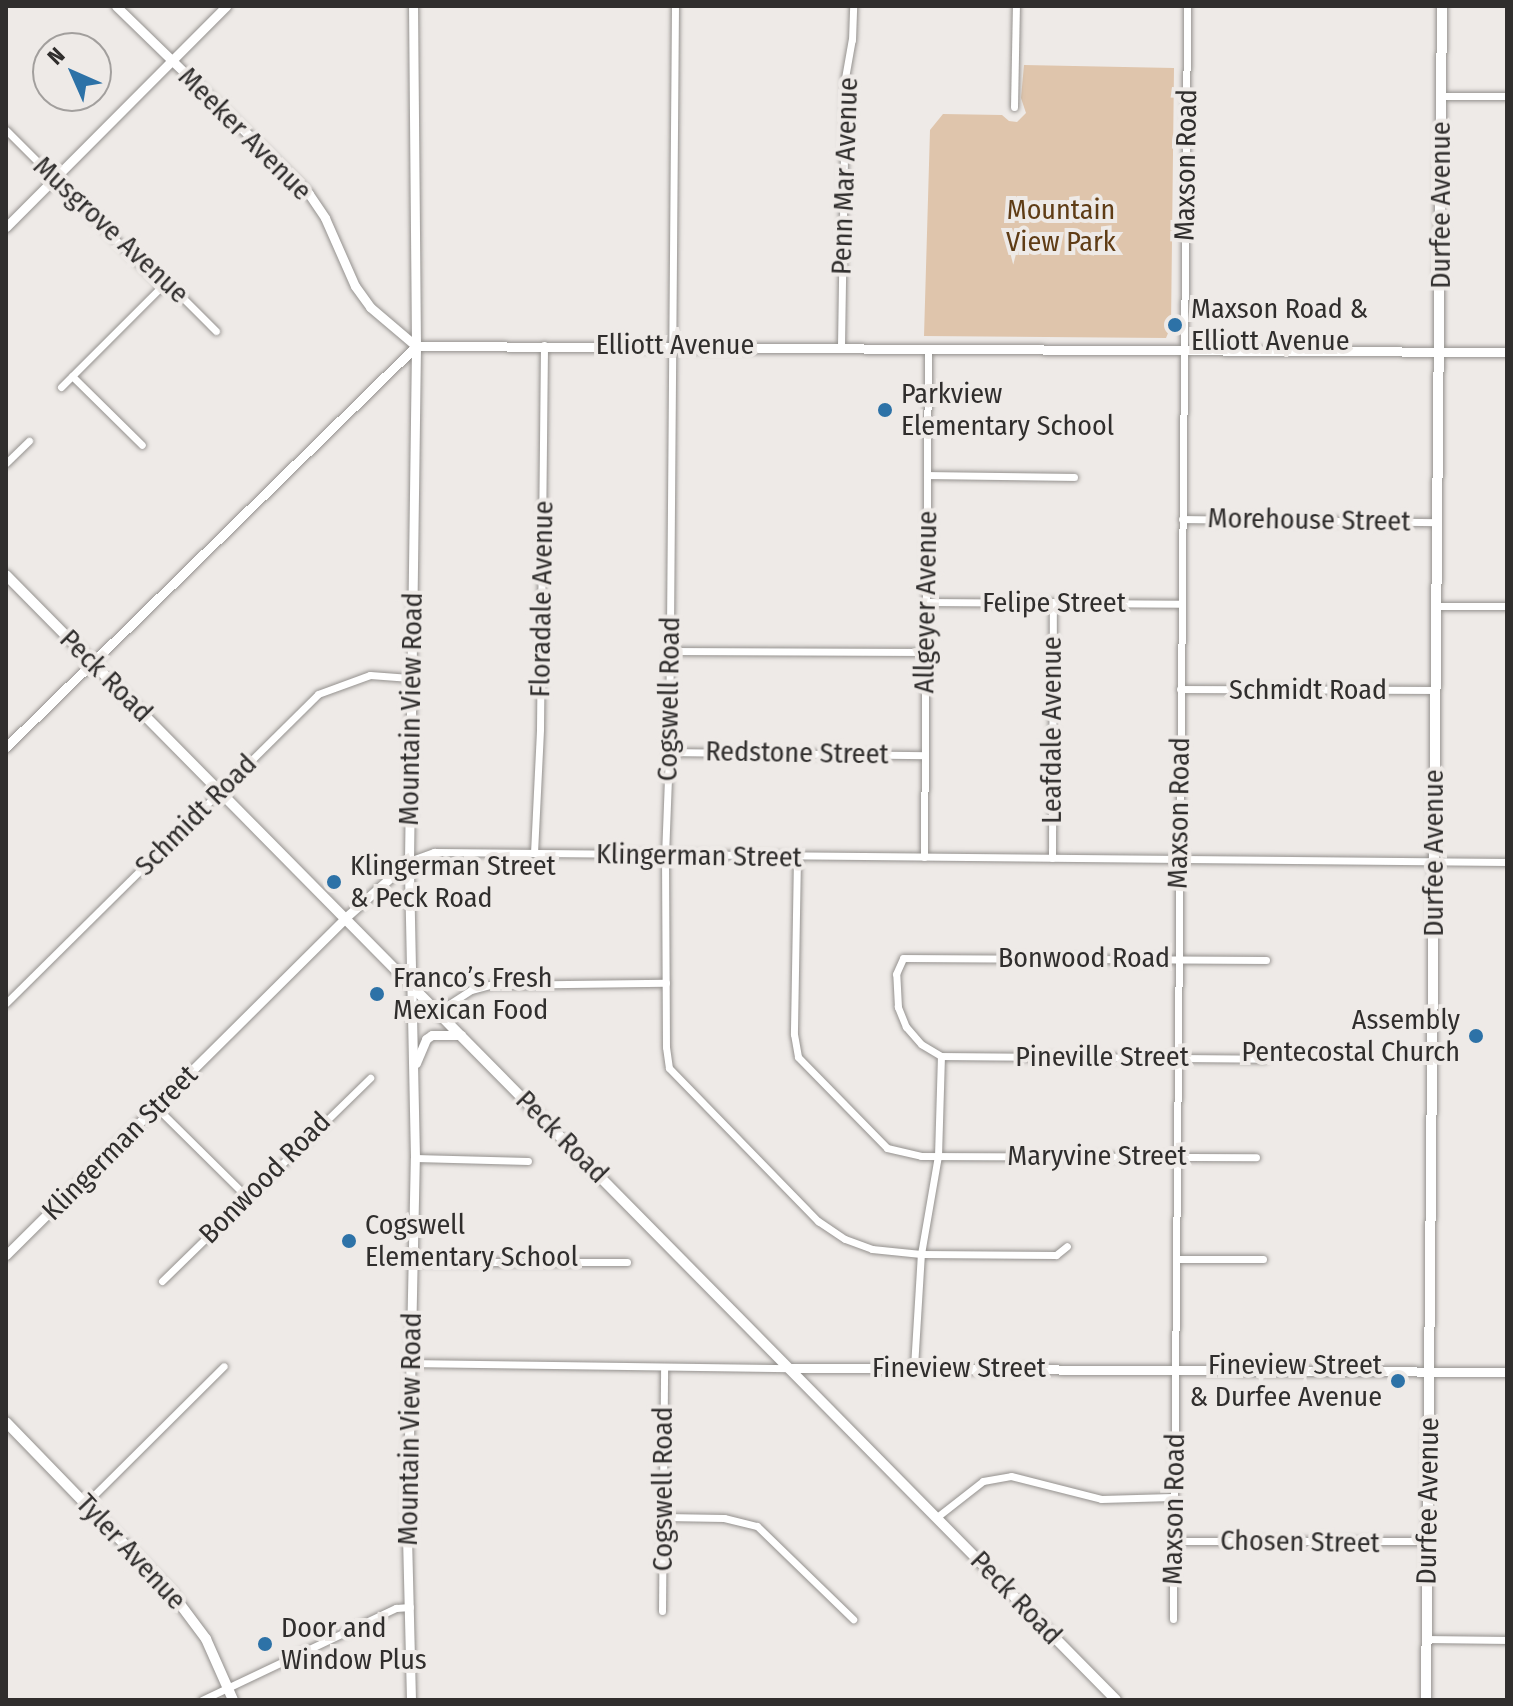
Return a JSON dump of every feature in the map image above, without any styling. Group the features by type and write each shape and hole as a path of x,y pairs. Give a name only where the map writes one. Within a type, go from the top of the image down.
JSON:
{"main road":[{"name":"Durfee Avenue","path":"1426,1700 1442,6"},
{"name":"Peck Road","path":"6,575 1116,1700"},
{"name":"Tyler Avenue","path":"6,1422 86,1503 192,1619 233,1700"}],"street":[{"name":"Meeker Avenue","path":"116,6 309,194 325,218 355,286 370,307 416,346"},
{"path":"6,227 226,6"},
{"name":"Mountain View Road","path":"411,1700 407,1516 415,1158 409,861 416,346 413,6"},
{"name":"Cogswell Road","path":"675,6 669,752 665,856 669,1068 831,1230 872,1249 921,1254 1056,1255 1067,1246"},
{"name":"Penn Mar Avenue","path":"841,346 845,78 852,40 853,6"},
{"path":"1014,107 1016,6"},
{"name":"Maxson Road","path":"1173,1619 1172,1497 1177,1369 1176,958 1187,6"},
{"path":"1441,96 1507,96"},
{"name":"Musgrove Avenue","path":"6,130 162,286 170,285 216,331"},
{"path":"61,387 162,286"},
{"name":"Floradale Avenue","path":"534,853 540,729 544,345"},
{"name":"Elliott Avenue","path":"416,346 672,345 1507,352"},
{"path":"6,747 416,346"},
{"name":"Allgeyer Avenue","path":"924,857 928,348"},
{"path":"72,376 142,445"},
{"path":"6,463 29,441"},
{"path":"927,475 1074,477"},
{"name":"Morehouse Street","path":"1182,519 1437,522"},
{"name":"Felipe Street","path":"926,602 1181,604"},
{"name":"Leafdale Avenue","path":"1052,858 1053,602"},
{"path":"1438,606 1507,606"},
{"path":"670,651 925,652"},
{"name":"Schmidt Road","path":"6,1003 318,694 370,675 410,678"},
{"name":"Schmidt Road","path":"1180,689 1436,690"},
{"name":"Redstone Street","path":"669,752 924,755"},
{"name":"Klingerman Street","path":"6,1255 345,918 409,861 434,852 1507,862"},
{"path":"797,857 794,1042 798,1057 887,1148 908,1154 938,1156"},
{"name":"Bonwood Road","path":"941,1056 921,1044 906,1027 898,1007 896,974 903,958 1266,960"},
{"path":"437,1012 471,990 497,985 666,983"},
{"path":"413,1074 426,1039 432,1035 461,1035"},
{"path":"914,1367 921,1254 938,1156 941,1056"},
{"name":"Pineville Street","path":"941,1056 1264,1059"},
{"name":"Bonwood Road","path":"162,1281 370,1078"},
{"path":"156,1107 246,1196"},
{"name":"Maryvine Street","path":"938,1156 1256,1157"},
{"path":"415,1158 528,1161"},
{"path":"1176,1259 1263,1259"},
{"path":"413,1262 627,1262"},
{"name":"Fineview Street","path":"410,1363 1507,1372"},
{"path":"86,1503 224,1366"},
{"name":"Cogswell Road","path":"662,1611 664,1367"},
{"path":"937,1517 973,1486 1011,1476 1101,1499 1172,1497"},
{"path":"664,1517 748,1521 777,1542 853,1619"},
{"name":"Chosen Street","path":"1172,1541 1427,1541"},
{"path":"202,1700 396,1608 410,1607"},
{"path":"1427,1639 1507,1640"}],"green space":[{"name":"Mountain View Park","path":"1024,65 1174,68 1171,326 1166,338 924,336 930,130 943,114 1002,115 1009,121 1017,122 1026,113 1021,98"}],"place":[{"name":"Maxson Road & Elliott Avenue","path":"1175,325"},
{"name":"Parkview Elementary School","path":"885,410"},
{"name":"Klingerman Street & Peck Road","path":"334,882"},
{"name":"Franco’s Fresh Mexican Food","path":"377,994"},
{"name":"Assembly Pentecostal Church","path":"1476,1036"},
{"name":"Cogswell Elementary School","path":"349,1241"},
{"name":"Fineview Street & Durfee Avenue","path":"1398,1381"},
{"name":"Door and Window Plus","path":"265,1644"}]}
